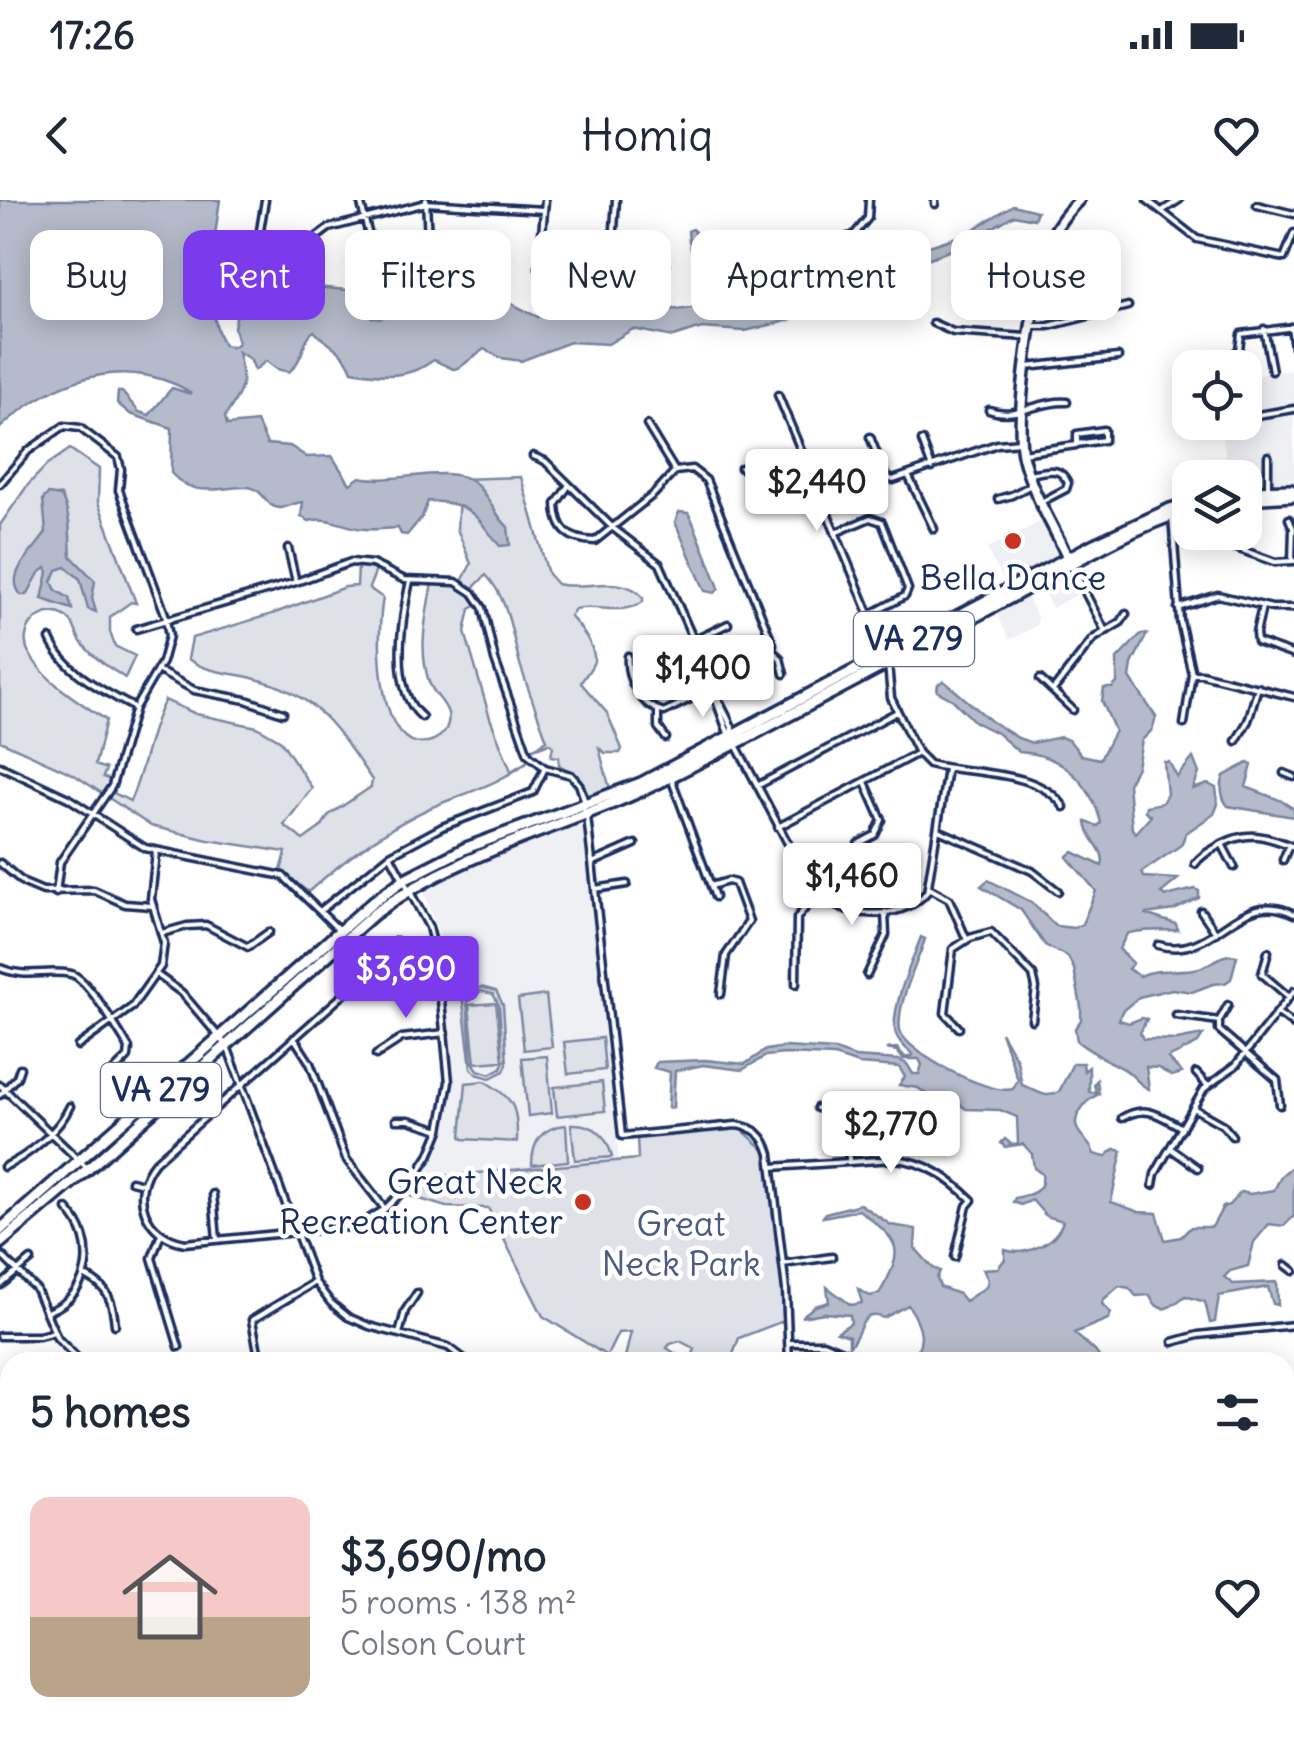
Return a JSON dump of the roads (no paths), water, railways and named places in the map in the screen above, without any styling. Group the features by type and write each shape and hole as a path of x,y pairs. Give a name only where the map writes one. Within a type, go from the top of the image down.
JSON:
{"main road":[{"path":"1262,491 1294,493"},
{"path":"1262,494 1294,493"},
{"name":"VA 279","path":"224,1041 340,931 408,883 669,772 1069,561 1171,512"},
{"name":"VA 279","path":"0,1243 224,1041 408,883"},
{"name":"VA 279","path":"0,1230 84,1166"}],"street":[{"path":"260,230 265,200"},
{"path":"360,200 367,230"},
{"path":"542,230 545,200"},
{"path":"613,230 616,200"},
{"path":"858,230 868,218 869,200"},
{"path":"1057,230 1080,200"},
{"path":"1147,200 1202,241 1282,258 1294,234"},
{"path":"1161,212 1180,200"},
{"path":"426,202 429,230"},
{"path":"324,230 426,202 491,203 544,210"},
{"path":"1257,205 1294,214"},
{"path":"1033,326 1049,326 1128,306"},
{"path":"1034,320 1022,411 1022,453 1028,474 1104,630"},
{"path":"933,323 952,332 1031,338"},
{"path":"1239,350 1239,336 1292,327 1294,347"},
{"path":"1264,329 1272,371"},
{"path":"1027,367 1118,357"},
{"path":"778,396 870,614 887,658 891,698 918,753 929,764 947,769 1034,782 1058,798 1064,807"},
{"path":"988,410 1005,414 1054,401 1067,402"},
{"path":"1262,415 1294,409"},
{"path":"648,424 675,470"},
{"path":"0,484 28,452 64,426 80,428 112,451 121,465 119,490 168,622 169,643 135,708 116,776 94,816 60,862 56,893"},
{"path":"1022,453 1104,440 1106,431 1077,434 1077,444"},
{"path":"870,438 882,469 893,480 997,444 1020,442"},
{"path":"922,441 932,468"},
{"path":"741,468 757,471 802,454"},
{"path":"533,456 545,461 613,528 660,564 713,689 720,719 817,894 850,911 885,912 917,902 929,888 947,769"},
{"path":"1268,456 1268,489"},
{"path":"569,485 556,504 563,532 573,538 596,541 654,494 675,470 692,469 706,480 772,638 772,651 760,664 671,711 658,711"},
{"path":"858,480 882,469"},
{"path":"1028,474 1058,470 1064,473 1066,489 1042,502"},
{"path":"908,476 934,529"},
{"path":"998,498 1033,484"},
{"path":"1171,512 1178,608 1192,674 1184,724"},
{"path":"835,533 878,518 896,554 908,592 870,614"},
{"path":"1242,550 1274,562 1293,561 1293,528 1289,518"},
{"path":"288,548 296,582"},
{"path":"136,629 350,562 372,564 410,581 446,579 466,587 477,597 526,750 532,760 545,768 567,772 574,778 586,808 622,1136 747,1127 766,1142 783,1264 790,1352"},
{"path":"410,581 401,620 400,651 411,702 422,717"},
{"path":"1178,608 1212,595 1262,607 1294,608"},
{"path":"1262,607 1257,642 1294,654"},
{"path":"1054,690 1090,642 1121,622 1126,614"},
{"path":"664,659 728,624"},
{"path":"50,639 60,656 82,676 135,708"},
{"path":"772,651 780,658 784,674"},
{"path":"628,656 626,670 631,682 658,711 658,727 666,738"},
{"path":"157,670 194,690 246,700 283,713"},
{"path":"1192,674 1294,697"},
{"path":"1040,679 1072,710"},
{"path":"1236,740 1248,721 1258,687"},
{"path":"757,786 897,712"},
{"path":"778,828 918,753"},
{"path":"0,766 44,785 139,846 284,876 340,931"},
{"path":"320,910 390,855 442,827 529,794 539,785 545,768"},
{"path":"669,772 715,897"},
{"path":"1284,772 1294,777"},
{"path":"858,844 875,835 882,820 865,782"},
{"path":"938,830 1032,871 1058,891"},
{"path":"1195,864 1222,844 1250,834 1291,846 1283,860"},
{"path":"592,863 636,844"},
{"path":"1222,844 1234,867"},
{"path":"78,1046 138,1002 164,955 162,933 152,906 156,852"},
{"path":"390,855 429,927 437,960 449,1082 440,1130 429,1156 411,1183 385,1209 348,1227 184,1243 161,1234 145,1213 141,1200 142,1184 155,1162 370,972 437,960"},
{"path":"0,863 31,887 56,893 89,889 125,904 152,906"},
{"path":"711,886 728,881 737,885 750,921 726,955 720,994"},
{"path":"595,889 627,884"},
{"path":"929,888 949,899 967,940"},
{"path":"796,984 797,918 817,894"},
{"path":"1158,946 1190,947 1261,906 1280,907 1294,914"},
{"path":"1201,911 1216,933"},
{"path":"866,975 886,935 885,912"},
{"path":"162,933 193,924 206,925 248,948 269,932"},
{"path":"959,1028 948,1020 944,1010 951,952 985,933 994,934 1030,972 1036,984 1032,1020"},
{"path":"396,941 398,964"},
{"path":"1268,952 1262,974 1289,997"},
{"path":"0,968 22,975 76,975 86,984 130,1051 112,1073"},
{"path":"156,974 176,987 224,1041 315,1282 331,1303 348,1317 369,1326 455,1352"},
{"path":"1153,1185 1155,1174 1208,1085 1228,1073 1294,991"},
{"path":"1228,1005 1218,1021 1222,1036 1277,1080 1280,1105"},
{"path":"1277,1012 1294,1026"},
{"path":"1176,1015 1218,1021"},
{"path":"376,1054 402,1038 446,1033"},
{"path":"294,1038 310,1063 346,1160 385,1209"},
{"path":"0,1096 20,1068"},
{"path":"1196,1073 1208,1085"},
{"path":"0,1085 84,1166"},
{"path":"817,1108 846,1110 874,1105"},
{"path":"4,1168 50,1133 65,1118 70,1106"},
{"path":"1193,1108 1232,1136"},
{"path":"1122,1118 1136,1110 1149,1109 1182,1128"},
{"path":"846,1110 849,1162"},
{"path":"396,1120 440,1130"},
{"path":"1170,1148 1198,1168"},
{"path":"772,1167 908,1160 944,1176 972,1200 967,1206 955,1257"},
{"path":"131,1181 142,1184"},
{"path":"213,1194 217,1240"},
{"path":"47,1312 74,1298 85,1276 84,1243 67,1209"},
{"path":"161,1234 152,1258 179,1347"},
{"path":"0,1254 36,1289 54,1332 71,1352"},
{"path":"783,1264 832,1257"},
{"path":"0,1285 31,1260"},
{"path":"1286,1265 1294,1272"},
{"path":"85,1276 106,1291 115,1325"},
{"path":"258,1352 252,1320 315,1282"},
{"path":"399,1334 405,1311 418,1293"},
{"path":"1173,1342 1198,1335 1294,1325"},
{"path":"0,1336 54,1332"},
{"path":"790,1343 822,1343 844,1352"}],"water":[{"path":"0,200 220,200 216,230 183,230 183,320 216,320 224,345 233,347 238,343 235,320 325,320 325,288 345,290 345,320 511,320 511,304 531,314 531,320 671,320 671,308 691,308 691,320 791,320 745,331 702,328 673,337 633,329 608,344 570,342 521,361 501,358 484,349 459,368 434,360 414,371 394,375 352,371 340,353 314,331 289,372 266,361 255,370 250,359 238,352 242,386 225,417 227,425 257,422 267,444 290,446 307,457 332,456 350,484 360,477 464,477 480,488 508,527 510,545 500,546 471,512 454,504 428,501 422,517 407,535 398,528 365,529 309,521 301,516 303,502 275,507 252,488 207,490 188,486 171,473 172,428 130,414 117,403 118,392 122,392 139,412 149,415 172,388 191,394 164,380 120,373 76,381 36,400 0,428"},
{"path":"1013,205 1037,211 1034,219 1014,215 989,230 972,230"},
{"path":"951,239 951,250 931,258 931,245"},
{"path":"48,494 61,496 65,504 71,556 95,581 92,598 96,612 88,609 80,579 66,567 57,570 52,582 56,590 69,598 72,609 42,599 46,568 27,595 21,595 16,587 18,570 46,532 43,499"},
{"path":"679,512 688,513 692,520 719,588 715,593 705,591 675,522"},
{"path":"1141,634 1147,634 1132,664 1130,678 1156,717 1152,730 1142,740 1137,767 1128,784 1132,829 1136,833 1151,816 1145,811 1146,806 1162,803 1167,794 1164,762 1169,762 1177,777 1193,758 1199,773 1193,789 1208,784 1216,788 1218,804 1214,814 1186,833 1181,845 1142,872 1144,877 1178,879 1161,893 1166,896 1199,891 1199,898 1174,910 1145,914 1176,924 1178,930 1127,934 1119,949 1133,963 1128,969 1140,976 1199,968 1221,957 1237,956 1231,979 1225,983 1192,992 1172,989 1139,997 1122,1011 1119,1020 1129,1023 1147,1019 1140,1033 1143,1039 1177,1040 1203,1035 1198,1043 1168,1058 1182,1073 1172,1076 1146,1067 1149,1089 1126,1070 1077,1041 1075,1028 1081,1020 1081,1007 1068,957 1045,945 1021,910 981,886 988,880 1031,902 1056,926 1074,928 1082,924 1096,891 1067,857 1073,852 1102,866 1102,854 1086,822 1098,826 1101,823 1090,795 1061,765 1019,752 937,691 938,684 944,681 991,721 1018,738 1032,743 1061,737 1070,741 1081,755 1100,759 1115,731 1102,701 1104,688 1117,683 1117,659"},
{"path":"1248,763 1252,765 1246,787 1280,800 1294,809 1294,817 1228,806 1222,792 1224,776"},
{"path":"921,937 925,939 901,1009 900,1030 931,1060 968,1079 1013,1089 1018,1080 1001,1032 1017,1060 1022,1085 1040,1093 1059,1092 1073,1063 1083,1063 1084,1071 1089,1067 1089,1092 1096,1093 1097,1080 1099,1094 1080,1111 1077,1129 1094,1154 1105,1157 1115,1149 1122,1151 1111,1202 1139,1212 1157,1213 1165,1240 1181,1237 1191,1227 1212,1227 1223,1207 1241,1192 1274,1190 1282,1175 1294,1165 1294,1216 1284,1226 1269,1224 1254,1242 1248,1266 1224,1277 1233,1284 1277,1282 1278,1305 1273,1304 1268,1287 1219,1296 1215,1322 1210,1323 1205,1302 1185,1296 1170,1307 1161,1308 1150,1295 1136,1296 1129,1288 1119,1286 1103,1300 1111,1313 1108,1319 1074,1333 1096,1352 917,1352 921,1334 908,1305 884,1318 865,1320 849,1346 849,1336 837,1332 851,1323 850,1315 824,1313 801,1317 815,1306 829,1302 827,1287 851,1305 862,1303 858,1289 870,1296 879,1294 896,1255 890,1238 859,1210 823,1217 825,1213 860,1204 891,1225 916,1229 915,1248 940,1271 940,1287 959,1294 965,1301 986,1287 988,1280 983,1269 998,1268 1005,1259 1005,1250 1022,1252 1047,1242 1063,1221 1046,1216 1032,1200 1021,1205 1013,1202 1035,1192 1042,1180 1042,1174 1034,1168 1032,1154 1023,1144 1005,1147 1001,1143 1005,1139 1012,1145 1018,1143 1017,1117 1000,1110 966,1109 952,1098 932,1098 918,1088 899,1085 905,1077 899,1067 859,1064 834,1056 785,1054 766,1056 742,1070 703,1065 675,1071 673,1108 668,1108 670,1072 654,1068 657,1062 705,1060 745,1064 766,1050 785,1047 899,1060 913,1074 919,1074 919,1059 903,1059 897,1051 886,1049 897,1048 906,1058 913,1055 895,1030 904,983"}],"place":[{"name":"Bella Dance","path":"1013,541"},
{"name":"Great Neck Recreation Center","path":"583,1202"}],"park label":[{"name":"Great Neck Park","path":"681,1244"}]}
